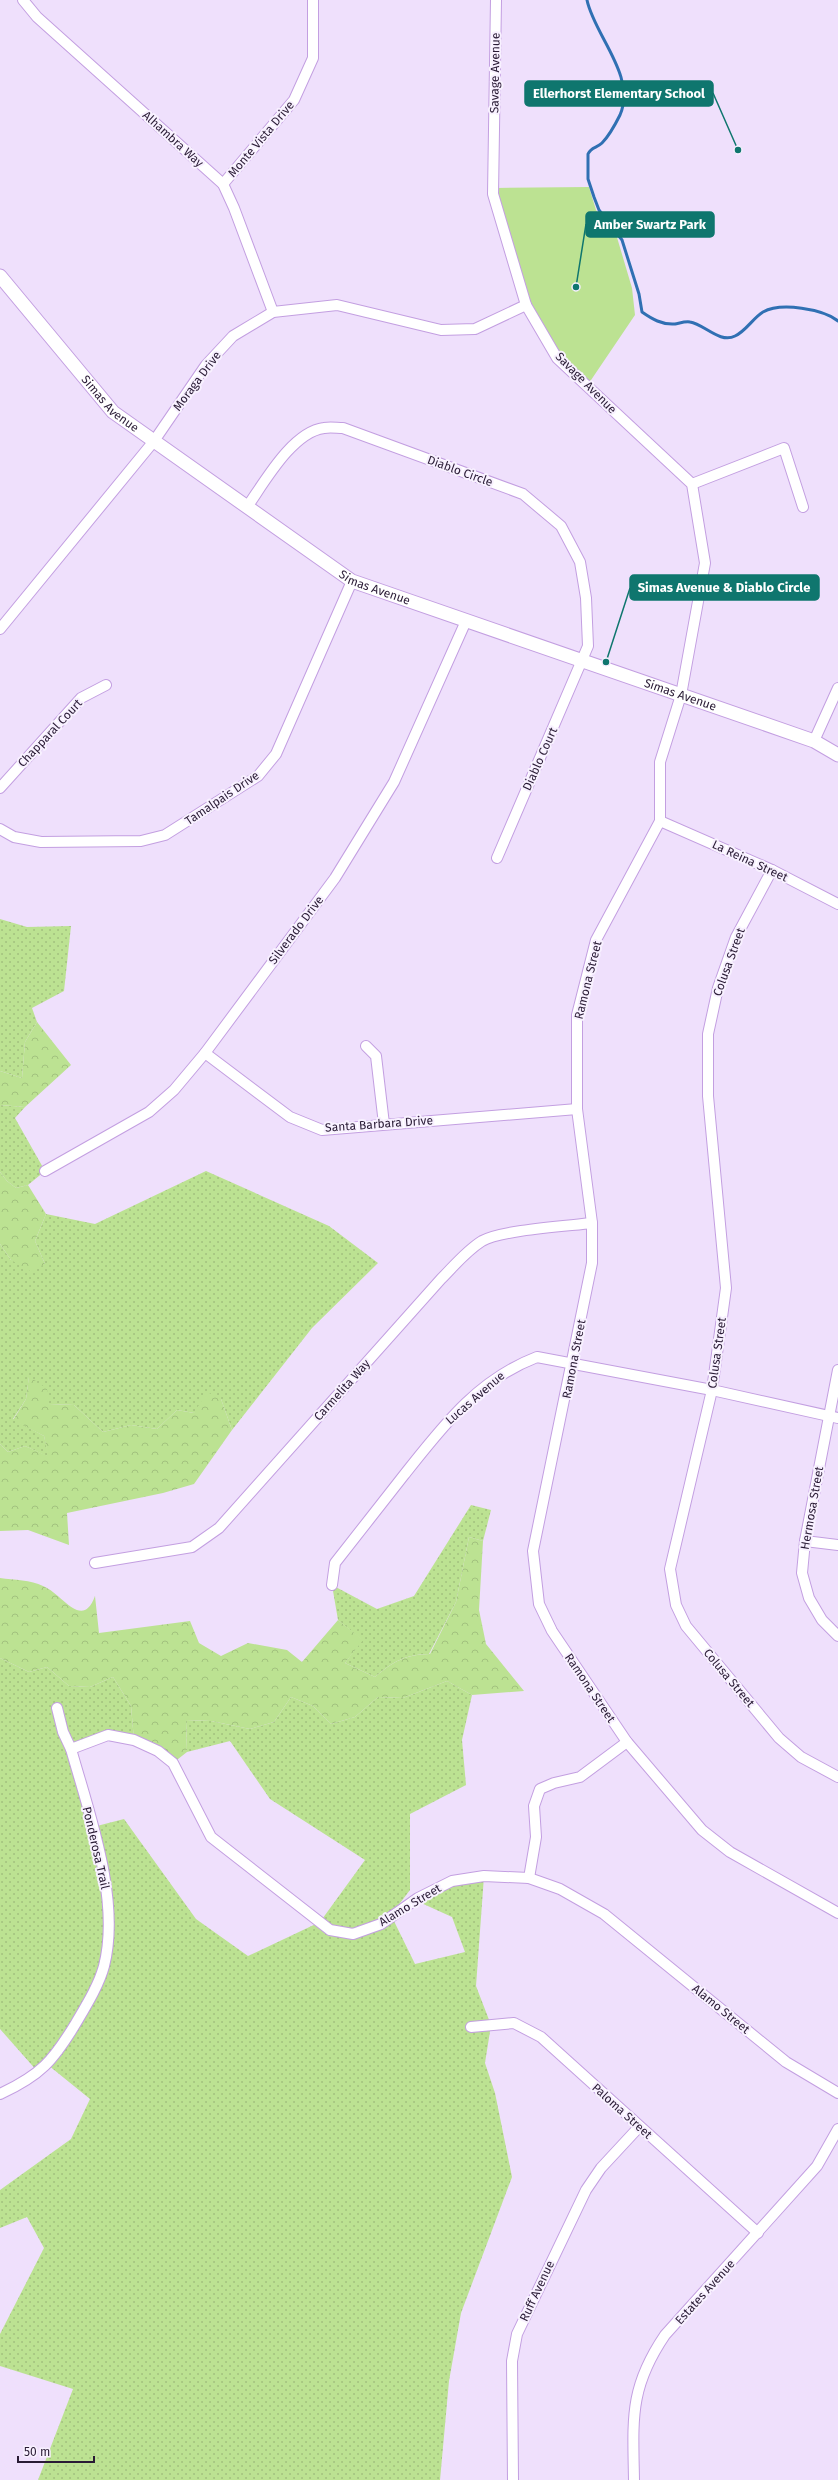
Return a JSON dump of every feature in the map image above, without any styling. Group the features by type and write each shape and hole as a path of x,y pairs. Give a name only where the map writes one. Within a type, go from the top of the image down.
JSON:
{"street":[{"name":"Alhambra Way","path":"23,0 37,17 223,184 234,208 272,312"},
{"name":"Monte Vista Drive","path":"223,184 294,100 313,58 313,0"},
{"name":"Savage Avenue","path":"496,0 493,194 526,305 557,358 692,484"},
{"name":"Simas Avenue","path":"0,276 113,412 352,581 814,741 838,755"},
{"name":"Moraga Drive","path":"0,629 154,441 206,365 233,336 272,312 337,305 441,330 475,329 526,305"},
{"name":"Diablo Circle","path":"247,507 275,467 300,438 323,428 343,428 523,494 561,526 580,562 586,598 588,646 583,661"},
{"path":"681,695 705,563 692,484 784,448 804,507"},
{"name":"Tamalpais Drive","path":"0,829 14,837 41,842 142,841 165,836 258,776 276,754 352,581"},
{"name":"Silverado Drive","path":"46,1171 149,1112 174,1090 205,1053 335,878 394,782 466,621"},
{"name":"Diablo Court","path":"497,858 583,661"},
{"name":"Chapparal Court","path":"0,788 80,698 106,685"},
{"path":"814,741 838,688"},
{"name":"Ramona Street","path":"681,695 660,762 660,821 596,940 577,1015 577,1109 592,1223 592,1263 573,1364 533,1552 539,1604 552,1631 626,1742 702,1830 730,1852 838,1913"},
{"name":"La Reina Street","path":"660,821 772,870 838,904"},
{"name":"Colusa Street","path":"772,870 736,936 718,988 708,1034 708,1096 726,1288 712,1390 670,1569 676,1605 686,1626 779,1738 801,1756 838,1777"},
{"path":"366,1046 376,1056 384,1124"},
{"name":"Santa Barbara Drive","path":"205,1053 297,1120 322,1130 577,1109"},
{"name":"Carmelita Way","path":"95,1563 192,1547 215,1532 441,1279 466,1253 484,1240 500,1235 592,1223"},
{"name":"Lucas Avenue","path":"332,1585 335,1564 450,1417 493,1379 514,1366 537,1357 712,1390 833,1417"},
{"name":"Hermosa Street","path":"838,1370 833,1417 805,1541 802,1573 809,1598 822,1620 838,1636"},
{"path":"805,1541 838,1545"},
{"name":"Ponderosa Trail","path":"0,2094 20,2085 48,2065 85,2008 104,1966 110,1913 103,1866 71,1749 63,1732 57,1708"},
{"name":"Alamo Street","path":"71,1749 108,1735 134,1740 158,1751 173,1763 211,1838 330,1930 353,1934 381,1924 418,1898 452,1881 484,1876 529,1878 560,1889 604,1914 786,2062 838,2093"},
{"path":"529,1878 536,1837 534,1806 540,1789 554,1783 580,1777 626,1742"},
{"name":"Paloma Street","path":"471,2028 514,2023 541,2038 758,2233"},
{"name":"Ruff Avenue","path":"513,2480 512,2361 517,2334 586,2190 601,2168 639,2127"},
{"name":"Estates Avenue","path":"634,2480 634,2406 637,2391 648,2363 666,2335 817,2166 838,2129"}],"green space":[{"path":"589,187 596,210 616,234 632,288 635,315 587,386 562,358 529,306 495,188"},
{"path":"0,919 27,927 71,926 64,991 32,1008 37,1022 25,1042 22,1078 0,1071"},
{"path":"37,1022 71,1065 25,1107 0,1105 0,1071 22,1078 25,1042"},
{"path":"0,1105 25,1107 15,1118 45,1171 28,1185 16,1188 7,1181 0,1172"},
{"path":"206,1171 329,1226 378,1263 312,1328 232,1430 221,1399 194,1413 177,1410 157,1429 131,1425 103,1432 74,1405 49,1404 29,1377 26,1399 13,1419 44,1436 49,1457 25,1446 8,1452 0,1444 0,1244 11,1260 45,1264 35,1241 46,1214 95,1224"},
{"path":"0,1172 7,1181 16,1188 28,1185 46,1214 35,1241 45,1264 32,1272 11,1260 0,1244"},
{"path":"29,1376 47,1389 49,1404 74,1405 103,1432 131,1425 157,1429 177,1410 194,1413 207,1392 221,1399 232,1430 194,1484 163,1493 67,1513 69,1545 28,1530 0,1531 0,1444 8,1452 25,1446 48,1456 44,1436 13,1420 26,1399"},
{"path":"471,1505 491,1510 483,1541 469,1537 456,1602 429,1654 406,1657 394,1663 375,1677 345,1663 362,1640 338,1620 332,1585 377,1609 414,1596"},
{"path":"469,1537 483,1541 479,1610 486,1644 524,1691 472,1695 447,1681 403,1698 378,1697 355,1717 331,1724 313,1706 291,1697 274,1722 250,1729 211,1721 186,1720 187,1752 173,1763 134,1740 131,1706 113,1677 90,1687 69,1686 47,1667 29,1672 0,1658 0,1578 28,1581 43,1586 78,1610 84,1610 90,1606 95,1596 99,1633 190,1621 199,1643 221,1656 248,1643 287,1650 302,1662 338,1620 363,1640 345,1663 375,1677 394,1663 406,1657 430,1654 456,1602"},
{"path":"0,1658 29,1672 47,1667 69,1686 90,1687 113,1677 131,1706 134,1740 108,1735 71,1749 93,1827 124,1819 196,1919 248,1956 320,1922 365,1860 270,1799 230,1741 187,1752 186,1720 211,1721 250,1729 274,1722 291,1697 313,1706 331,1724 355,1717 378,1697 403,1698 447,1681 472,1695 462,1740 466,1785 410,1814 410,1890 391,1915 415,1964 465,1952 452,1917 419,1902 452,1881 484,1876 476,1986 491,2025 485,2063 495,2093 512,2177 461,2313 449,2381 440,2480 38,2480 73,2389 0,2366 0,2334 44,2248 27,2217 0,2228 0,2190 71,2139 90,2099 48,2065 38,2072 0,2029"}],"waterway":[{"path":"587,0 591,13 619,71 623,86 624,100 620,115 610,133 600,145 591,150 588,154 588,179 599,210 622,240 639,294 642,312 653,319 670,324 690,322 701,326 718,336 729,338 739,334 763,312 771,309 791,307 802,308 822,313 838,321"}],"place":[{"name":"Ellerhorst Elementary School","path":"738,150"},
{"name":"Amber Swartz Park","path":"576,287"},
{"name":"Simas Avenue & Diablo Circle","path":"606,662"}]}
